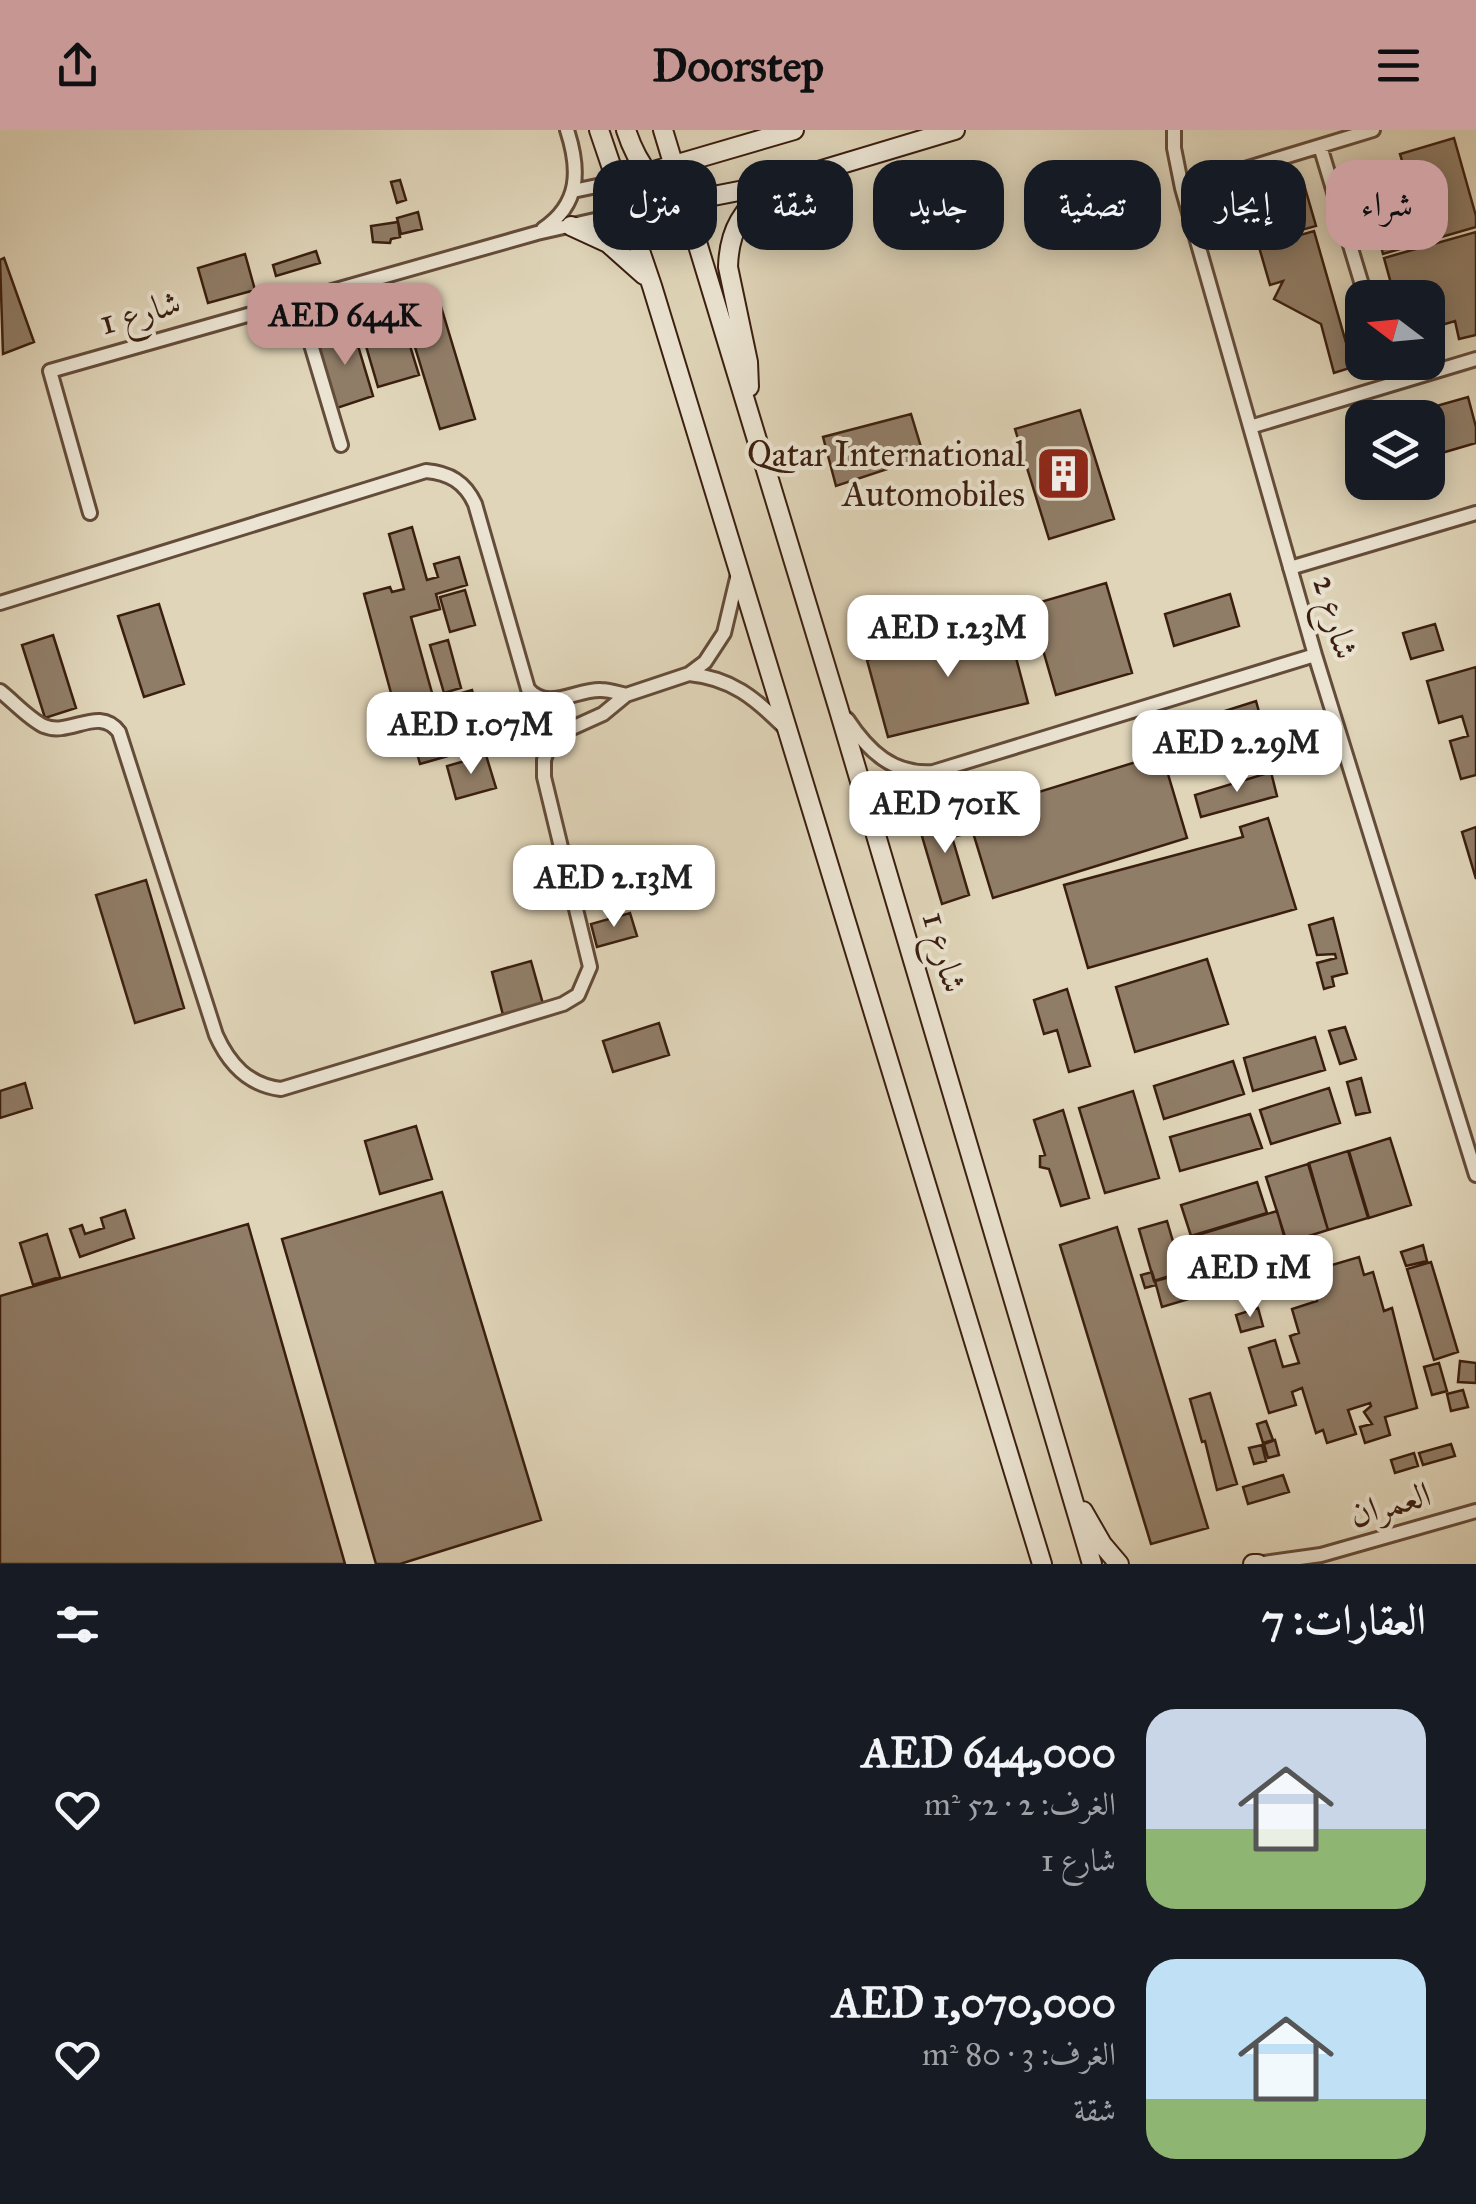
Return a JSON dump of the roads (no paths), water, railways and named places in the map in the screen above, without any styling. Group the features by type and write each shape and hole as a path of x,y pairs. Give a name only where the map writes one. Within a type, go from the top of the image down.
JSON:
{"street":[{"path":"568,130 576,157 574,191 593,187"},
{"path":"599,130 609,160"},
{"path":"626,130 638,160"},
{"name":"شارع 1","path":"663,130 672,160"},
{"path":"746,130 790,131"},
{"path":"853,161 955,130"},
{"name":"شارع 2","path":"1174,130 1181,183"},
{"path":"1274,160 1372,130"},
{"path":"691,160 790,131"},
{"path":"1320,146 1361,280"},
{"name":"شارع 1","path":"536,233 564,211 574,191"},
{"name":"شارع 1","path":"90,512 50,371 536,233 593,220"},
{"path":"737,224 728,252 728,267 748,362 750,412"},
{"path":"571,226 608,243 640,269 652,286"},
{"path":"639,250 1042,1564"},
{"name":"شارع 1","path":"699,250 1092,1564"},
{"name":"شارع 2","path":"1200,250 1315,655 1476,1175"},
{"path":"298,301 341,445"},
{"path":"1250,427 1476,359"},
{"path":"1391,380 1392,384"},
{"path":"0,603 408,476 438,472 468,490 475,504 528,689 535,698 546,700 598,690 626,694"},
{"path":"1290,568 1476,512"},
{"path":"0,691 44,726 56,728 103,720 119,732 220,1045 242,1074 261,1086 280,1089 562,1004 578,994 590,967 544,777 544,760 552,737 603,714 626,694 689,674 704,662 724,633 738,571"},
{"path":"838,707 860,740 875,754 905,770 934,772 1315,655"},
{"path":"689,674 708,676 742,689 786,729"},
{"path":"1067,1482 1102,1544 1119,1564"},
{"name":"العمران","path":"1256,1564 1316,1560 1476,1511"}],"place":[{"name":"Qatar International Automobiles","path":"1064,474"}]}
